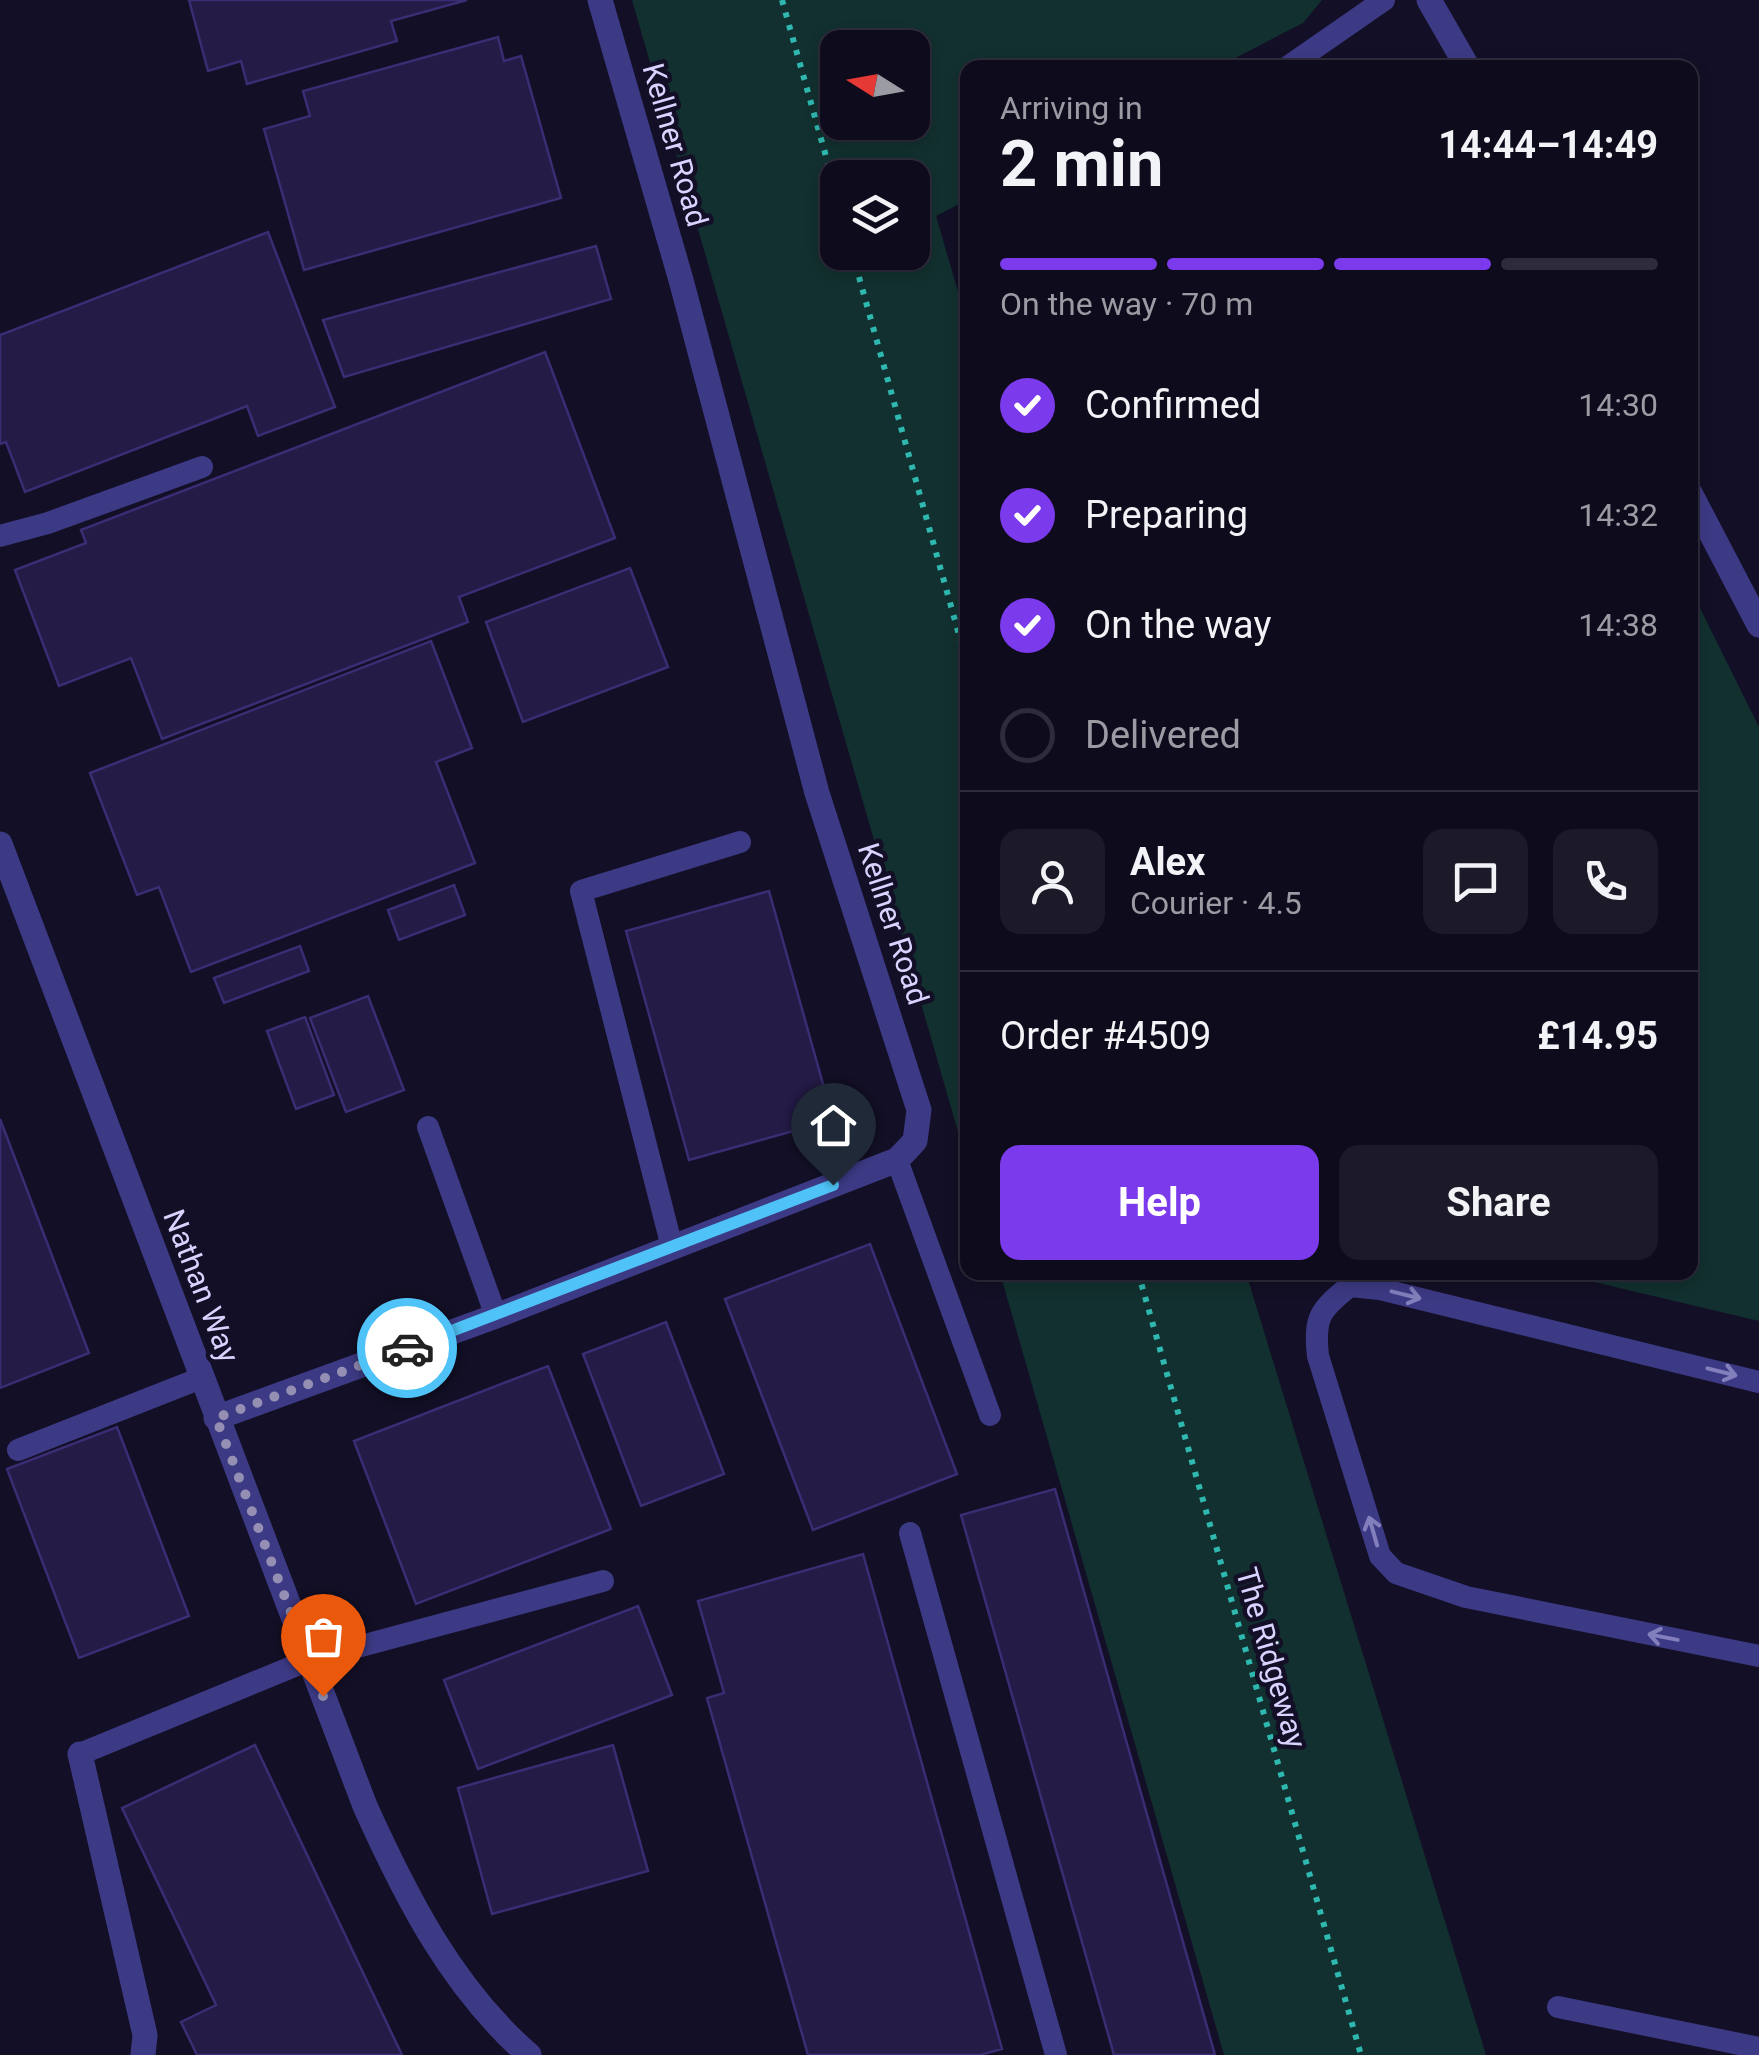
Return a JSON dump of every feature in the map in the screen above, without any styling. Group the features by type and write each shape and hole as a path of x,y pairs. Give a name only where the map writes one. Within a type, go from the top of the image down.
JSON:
{"street":[{"name":"Kellner Road","path":"600,0 681,280 817,793 919,1110 915,1141 897,1160"},
{"path":"1428,0 1463,60"},
{"path":"1698,507 1759,625"},
{"name":"Nathan Way","path":"0,844 364,1806 401,1888 436,1946 508,2038 528,2055"},
{"path":"216,1418 496,1316 897,1160"},
{"path":"80,1754 145,2035 144,2055"}],"lane":[{"path":"1298,60 1384,0"},
{"path":"0,536 48,523 202,467"},
{"path":"672,1247 581,891 740,842"},
{"path":"428,1127 496,1316"},
{"path":"897,1160 990,1415"},
{"path":"1759,1382 1380,1289 1350,1286 1328,1303 1315,1324 1318,1356 1380,1556 1396,1573 1466,1598 1759,1656"},
{"path":"18,1450 200,1378"},
{"path":"910,1533 1056,2055"},
{"path":"80,1754 309,1660 603,1582"},
{"path":"1558,2007 1759,2048"}],"path":[{"path":"782,0 827,160"},
{"path":"857,270 960,638"},
{"name":"The Ridgeway","path":"1140,1280 1361,2055"}],"green space":[{"path":"632,0 1322,0 1303,23 1232,60 960,60 960,204 936,216 960,298 960,1139"},
{"path":"1698,604 1759,727 1759,1321 1586,1280 1698,1280"},
{"path":"1002,1280 1248,1280 1486,2055 1224,2055"}],"building":[{"path":"189,0 467,0 391,21 397,41 247,84 241,61 208,71"},
{"path":"498,37 504,61 521,56 561,198 304,270 264,129 310,116 303,91"},
{"path":"268,232 335,407 258,436 247,406 25,492 6,442 0,444 0,335"},
{"path":"596,246 611,299 344,377 323,320"},
{"path":"545,352 615,538 459,597 468,622 162,739 131,658 59,686 15,570 86,543 81,530"},
{"path":"630,568 668,667 523,722 486,622"},
{"path":"431,641 472,748 436,762 475,863 191,972 159,887 137,895 90,773"},
{"path":"454,885 465,915 399,940 388,910"},
{"path":"769,891 833,1120 689,1160 626,931"},
{"path":"300,946 309,971 224,1003 214,978"},
{"path":"368,996 404,1090 346,1112 310,1018"},
{"path":"305,1017 334,1095 296,1109 267,1031"},
{"path":"0,1119 89,1353 0,1388"},
{"path":"870,1244 957,1474 813,1530 725,1299"},
{"path":"666,1322 724,1474 641,1506 583,1354"},
{"path":"548,1366 611,1529 416,1604 354,1441"},
{"path":"117,1427 189,1616 79,1658 7,1469"},
{"path":"1055,1489 1215,2055 1114,2055 961,1515"},
{"path":"863,1554 1002,2049 980,2055 808,2055 707,1698 724,1693 698,1601"},
{"path":"638,1606 672,1695 478,1769 444,1680"},
{"path":"255,1745 402,2055 197,2055 181,2022 216,2005 122,1808"},
{"path":"613,1745 648,1871 492,1914 458,1788"}],"way so far":[{"path":"323,1696 216,1418 407,1348"}],"route":[{"path":"407,1348 833,1185"}]}
